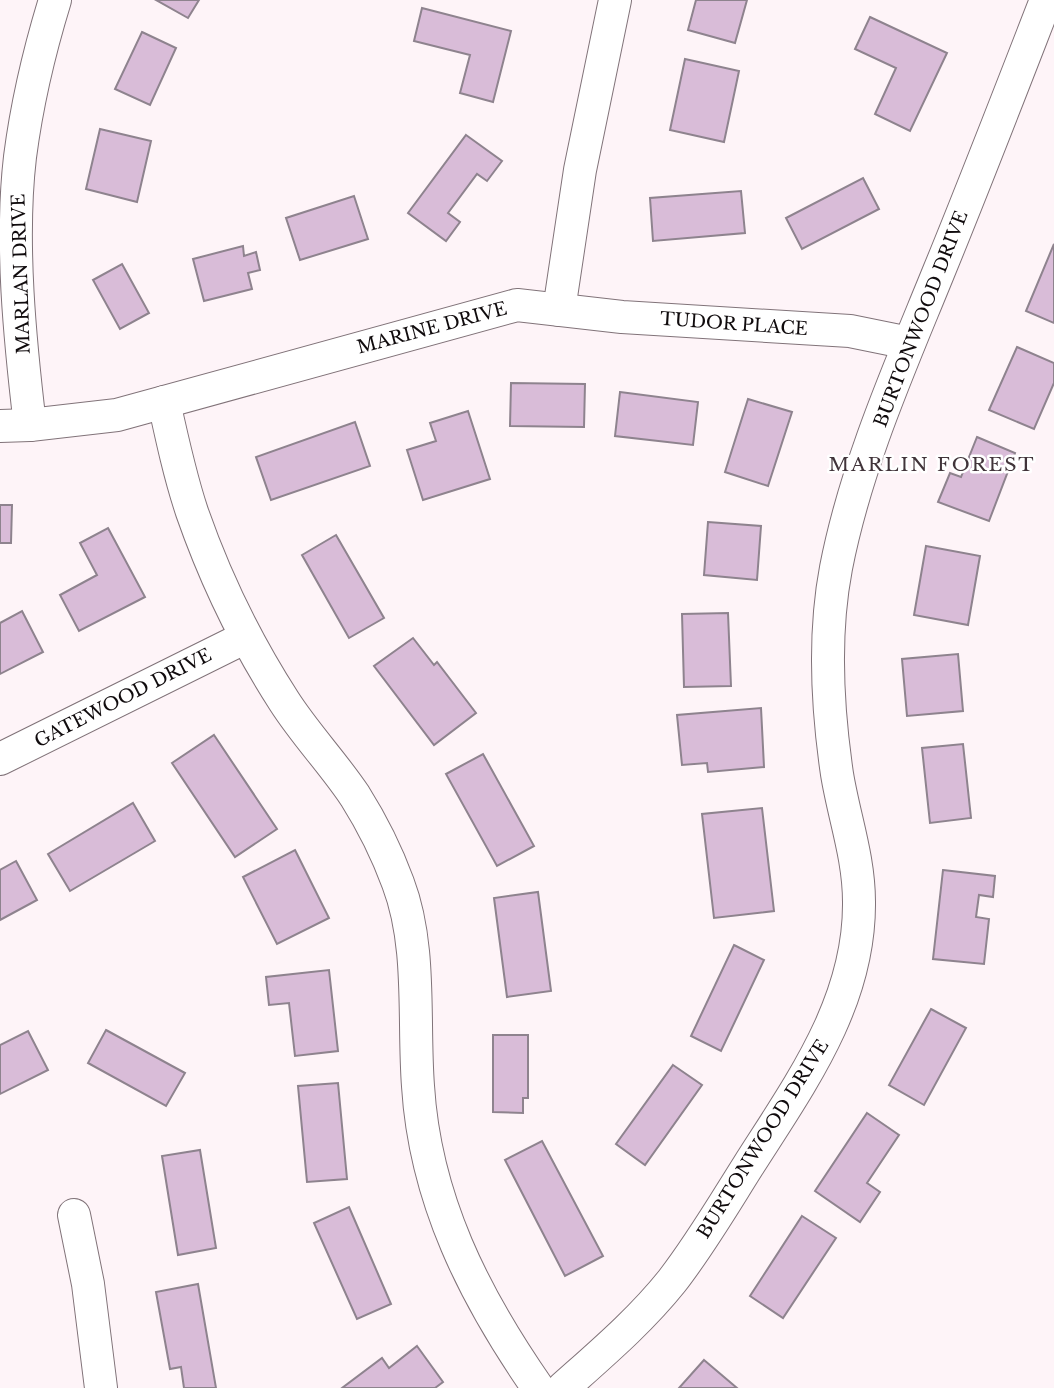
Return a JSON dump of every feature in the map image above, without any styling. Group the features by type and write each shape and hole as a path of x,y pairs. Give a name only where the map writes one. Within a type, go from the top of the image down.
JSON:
{"street":[{"name":"MARLAN DRIVE","path":"15,426 17,205 20,160 29,100 54,0"},
{"path":"558,310 580,170 615,0"},
{"name":"BURTONWOOD DRIVE","path":"563,1388 627,1331 673,1280 808,1072 834,1023 844,996 853,965 860,900 856,854 838,776 828,695 830,613 836,568 855,492 909,343 1046,0"},
{"name":"MARINE DRIVE","path":"15,426 117,415 516,305 558,310"},
{"name":"TUDOR PLACE","path":"558,310 622,317 850,331 909,343"},
{"path":"164,402 191,511 215,572 246,637 285,702 354,796 380,842 398,884 412,942 418,1088 425,1144 436,1192 450,1234 488,1311 538,1388"},
{"name":"GATEWOOD DRIVE","path":"0,759 246,637"},
{"path":"74,1215 88,1284 101,1388"}],"building":[{"path":"156,0 199,0 188,18"},
{"path":"696,0 747,0 735,43 688,30"},
{"path":"422,8 511,31 493,102 460,93 470,55 414,41"},
{"path":"870,17 947,53 910,131 875,114 896,68 855,49"},
{"path":"142,32 176,48 150,105 115,89"},
{"path":"685,59 739,71 724,142 670,130"},
{"path":"100,129 151,141 137,202 86,189"},
{"path":"466,135 502,161 487,181 477,174 448,213 460,222 446,241 408,213"},
{"path":"863,178 879,209 802,249 786,218"},
{"path":"741,191 745,233 653,241 650,198"},
{"path":"354,196 368,239 300,260 286,218"},
{"path":"1054,244 1054,323 1026,311"},
{"path":"243,246 244,256 256,252 260,270 248,273 252,289 204,301 193,259"},
{"path":"122,264 149,313 120,329 93,280"},
{"path":"1017,347 1054,363 1054,383 1034,429 989,410"},
{"path":"511,383 585,384 584,427 510,426"},
{"path":"620,392 698,402 693,445 615,436"},
{"path":"748,399 792,412 768,486 725,472"},
{"path":"468,411 490,479 423,500 407,450 436,441 430,423"},
{"path":"355,422 370,466 271,500 256,457"},
{"path":"977,437 1015,453 989,521 938,502 950,473 961,477"},
{"path":"0,505 12,505 11,543 0,543"},
{"path":"708,522 761,526 757,580 704,575"},
{"path":"108,528 145,597 79,631 60,595 97,575 80,543"},
{"path":"336,535 384,618 349,638 302,555"},
{"path":"926,546 980,556 968,625 914,615"},
{"path":"22,611 43,652 0,674 0,623"},
{"path":"728,613 731,686 684,687 682,614"},
{"path":"413,638 434,665 437,662 476,713 434,745 374,666"},
{"path":"958,654 963,711 907,716 902,659"},
{"path":"761,708 764,767 708,772 707,763 682,765 677,715"},
{"path":"214,735 277,829 235,857 172,763"},
{"path":"963,744 971,818 930,823 922,748"},
{"path":"483,754 534,846 497,866 446,774"},
{"path":"133,803 155,841 70,891 48,854"},
{"path":"762,808 774,911 714,918 702,814"},
{"path":"295,850 329,918 277,944 243,877"},
{"path":"16,861 37,900 0,920 0,870"},
{"path":"943,870 995,876 993,897 979,895 976,917 989,919 984,964 933,959"},
{"path":"538,892 551,991 507,997 494,898"},
{"path":"734,945 764,960 721,1051 691,1036"},
{"path":"329,970 338,1051 295,1056 289,1003 269,1005 266,977"},
{"path":"931,1009 966,1028 924,1105 889,1085"},
{"path":"106,1030 185,1073 166,1106 88,1063"},
{"path":"28,1031 48,1070 0,1094 0,1045"},
{"path":"493,1035 528,1035 528,1098 523,1098 523,1113 493,1112"},
{"path":"673,1065 702,1085 645,1165 616,1144"},
{"path":"338,1083 347,1179 307,1182 298,1086"},
{"path":"867,1113 899,1135 867,1183 880,1192 860,1222 815,1191"},
{"path":"542,1141 603,1256 565,1276 505,1160"},
{"path":"200,1150 216,1248 178,1255 162,1156"},
{"path":"349,1207 391,1304 357,1319 314,1223"},
{"path":"802,1216 836,1238 783,1318 750,1296"},
{"path":"198,1284 216,1388 184,1388 181,1367 170,1369 156,1292"},
{"path":"417,1346 443,1382 435,1388 342,1388 382,1358 389,1368"},
{"path":"704,1360 737,1388 679,1388"}],"district":[{"name":"MARLIN FOREST","path":"932,464"}]}
